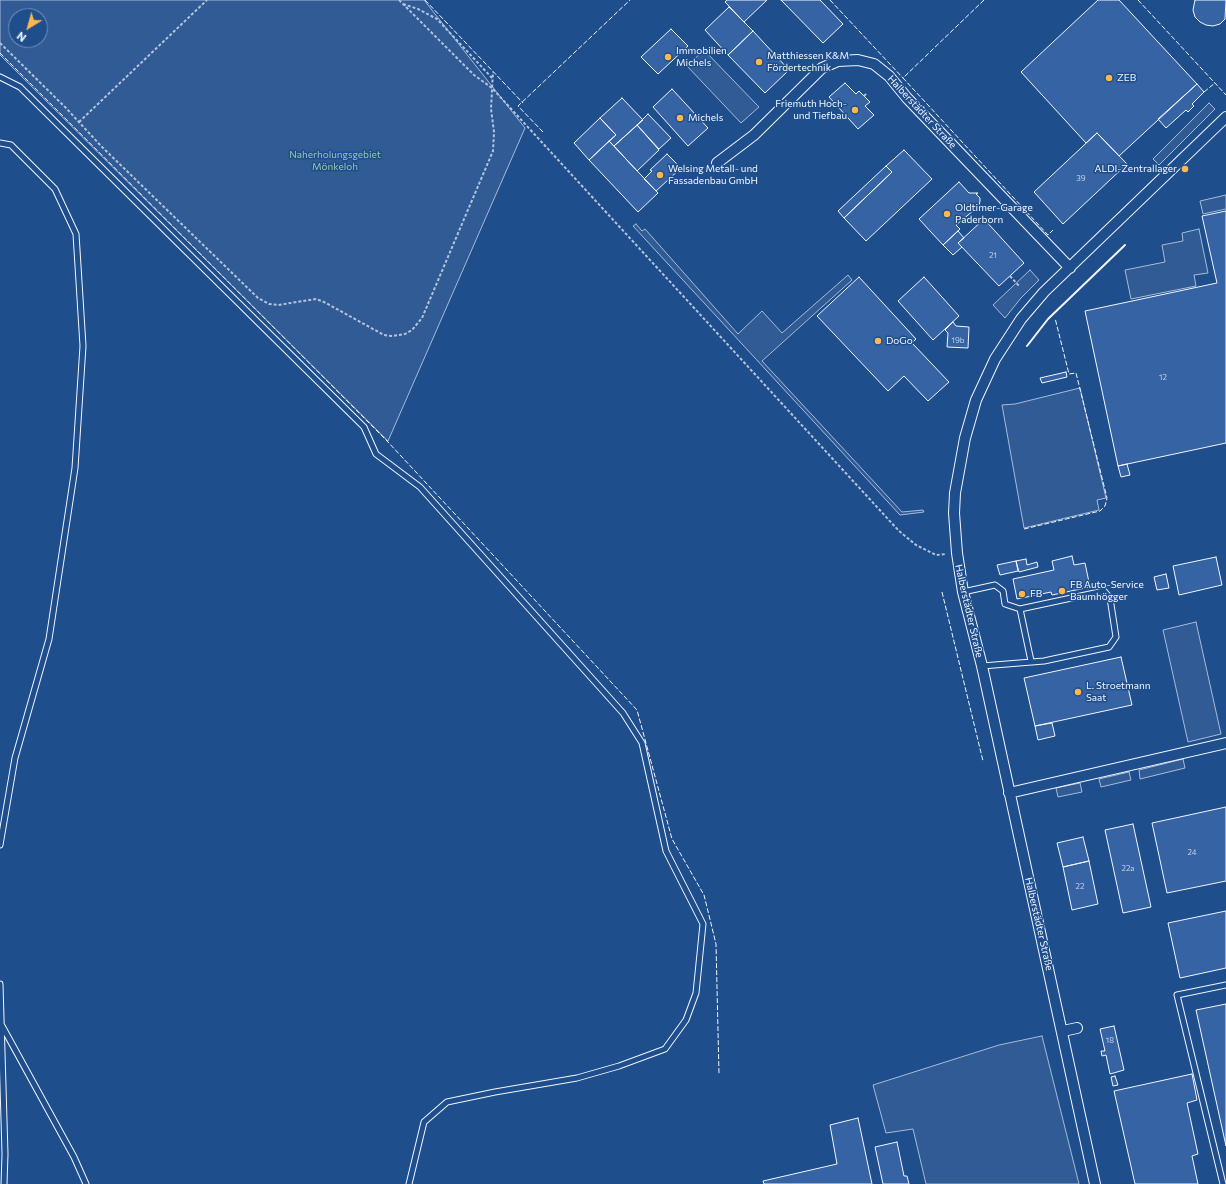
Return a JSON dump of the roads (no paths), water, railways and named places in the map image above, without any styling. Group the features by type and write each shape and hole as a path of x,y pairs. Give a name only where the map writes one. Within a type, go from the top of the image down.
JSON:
{"street":[{"name":"Halberstädter Straße","path":"717,162 754,135 822,68 838,62 858,60 874,64 890,76 907,98 1070,268"},
{"name":"Halberstädter Straße","path":"1095,1184 1063,1031 982,666 963,592 957,553 954,513 955,493 965,438 976,400 995,359 1021,319 1044,292 1226,117"},
{"path":"1009,793 1226,743"},
{"path":"1063,1031 1077,1028"}],"lane":[{"path":"0,77 20,87 364,427 376,454 420,487 623,713 642,743 666,851 703,924 696,993 686,1020 665,1049 619,1066 577,1078 494,1092 447,1102 424,1122 409,1184"},
{"path":"0,143 11,145 55,189 76,234 83,346 75,468 49,639 15,758 0,844"},
{"path":"963,592 995,585 1003,591 1005,604 1020,609 1104,591 1110,598 1116,637 1109,647 1044,661 982,666"},
{"path":"1020,609 1031,661"},
{"path":"0,984 5,1154 4,1184"},
{"path":"1223,1184 1177,995 1226,985"},
{"path":"0,1022 74,1157 86,1184"}],"place":[{"name":"Immobilien Michels","path":"668,57"},
{"name":"Matthiessen K&M Fördertechnik","path":"759,62"},
{"name":"ZEB","path":"1109,78"},
{"name":"Friemuth Hoch- und Tiefbau","path":"855,110"},
{"name":"Michels","path":"680,118"},
{"name":"ALDI-Zentrallager","path":"1185,169"},
{"name":"Welsing Metall- und Fassadenbau GmbH","path":"660,175"},
{"name":"Oldtimer-Garage Paderborn","path":"947,214"},
{"name":"DoGo","path":"878,341"},
{"name":"FB Auto-Service Baumhögger","path":"1062,591"},
{"name":"FB","path":"1022,594"},
{"name":"L. Stroetmann Saat","path":"1078,692"}],"park label":[{"name":"Naherholungsgebiet Mönkeloh","path":"335,160"}]}
